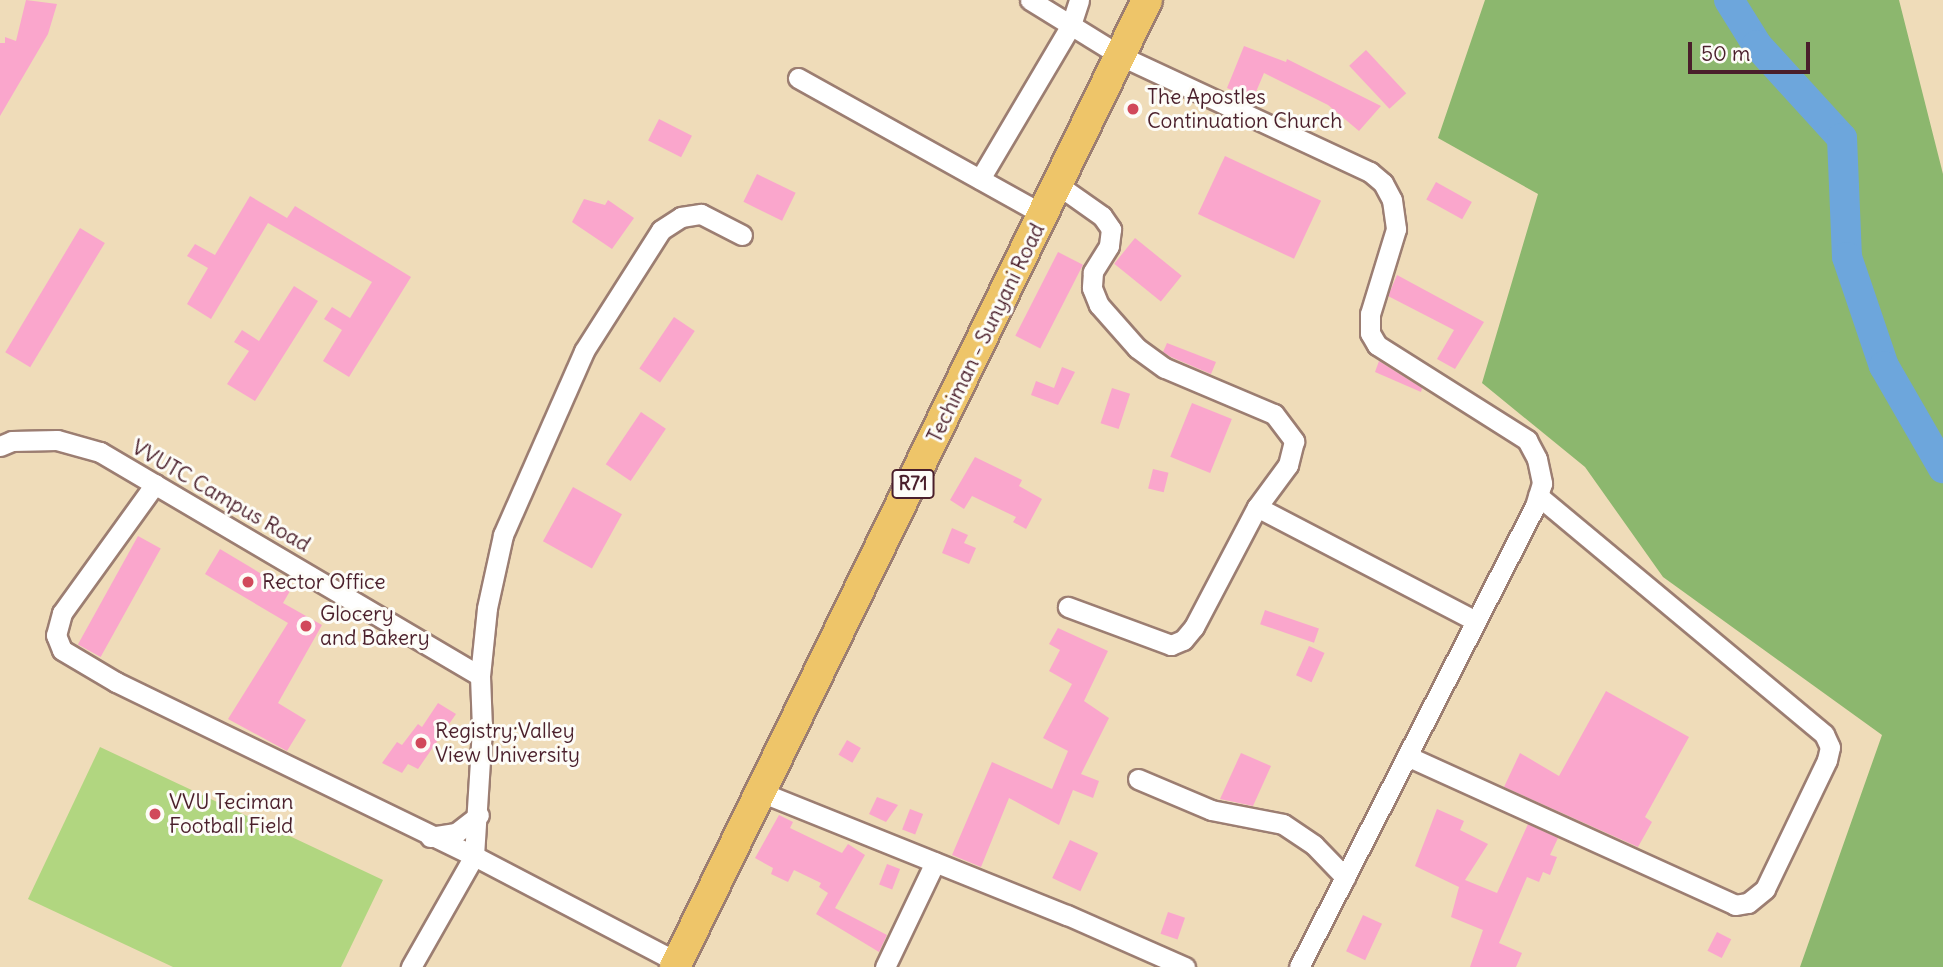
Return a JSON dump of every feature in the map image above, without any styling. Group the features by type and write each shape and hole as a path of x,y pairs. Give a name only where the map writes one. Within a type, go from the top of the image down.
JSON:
{"main road":[{"name":"Techiman - Sunyani Road","path":"676,965 764,793 1147,0"}],"street":[{"path":"1030,0 1121,56 1370,172 1383,183 1392,200 1396,229 1370,314 1370,333 1377,345 1527,440 1540,471 1538,496 1299,967"},
{"path":"980,179 1071,25 1079,0"},
{"path":"798,78 1044,215"},
{"path":"1058,185 1101,216 1111,229 1109,246 1093,272 1092,288 1099,305 1137,348 1165,368 1274,414 1286,426 1294,441 1288,466 1257,507 1194,627 1182,640 1171,645 1068,607"},
{"path":"411,967 474,856 479,815 483,689 480,676 487,608 503,535 584,351 661,230 681,217 701,214 742,236"},
{"name":"VVUTC Campus Road","path":"0,446 12,441 57,440 100,452 480,676"},
{"path":"155,484 62,613 56,635 62,650 116,682 429,837 474,856 676,965"},
{"path":"1407,756 1735,905 1748,903 1765,889 1827,760 1830,747 1824,734 1538,496"},
{"path":"1257,507 1476,621"},
{"path":"1138,779 1211,810 1283,824 1314,845 1345,877"},
{"path":"764,793 1185,967"},
{"path":"429,837 456,833 479,815"},
{"path":"885,967 935,862"}],"green space":[{"path":"1485,0 1899,0 1943,174 1943,967 1800,967 1882,735 1663,577 1585,467 1482,383 1538,194 1438,138"},
{"name":"VVU Teciman Football Field","path":"100,747 383,880 341,967 173,967 28,899"}],"building":[{"path":"26,0 57,4 48,34 0,116 0,43 5,43 5,37 16,41"},
{"path":"1244,46 1286,62 1287,59 1381,106 1359,131 1328,105 1264,73 1253,99 1227,88"},
{"path":"1366,50 1406,93 1389,109 1349,66"},
{"path":"659,119 692,136 681,157 648,140"},
{"path":"1225,156 1321,201 1294,259 1198,214"},
{"path":"757,174 796,193 782,221 743,202"},
{"path":"1436,182 1472,202 1462,219 1426,199"},
{"path":"250,196 287,218 295,206 411,277 349,377 323,361 342,330 324,319 332,307 350,318 372,282 268,223 211,319 187,304 208,268 187,256 195,244 215,255"},
{"path":"584,199 605,205 608,200 634,218 612,249 572,222"},
{"path":"80,228 105,243 30,367 5,352"},
{"path":"1135,238 1182,276 1161,301 1114,264"},
{"path":"1058,252 1083,265 1040,348 1015,336"},
{"path":"1397,275 1484,322 1455,369 1437,359 1454,330 1388,296"},
{"path":"294,286 318,301 255,401 227,384 249,351 234,342 242,330 259,341"},
{"path":"674,317 695,331 660,382 639,368"},
{"path":"1167,343 1216,362 1211,374 1163,352"},
{"path":"1379,361 1422,388 1421,392 1375,372"},
{"path":"1062,367 1075,372 1058,405 1031,395 1036,381 1054,388"},
{"path":"1112,388 1130,394 1119,429 1101,423"},
{"path":"1192,403 1232,419 1210,473 1170,457"},
{"path":"641,412 666,429 631,481 606,464"},
{"path":"975,457 1022,480 1019,486 1042,499 1026,529 1013,522 1016,517 972,496 964,509 950,500"},
{"path":"1153,469 1169,473 1164,492 1148,488"},
{"path":"573,487 622,514 592,568 543,541"},
{"path":"952,528 968,535 964,543 976,548 969,564 942,553"},
{"path":"138,536 161,549 101,657 78,644"},
{"path":"220,549 290,591 283,603 322,625 278,703 306,720 287,751 228,719 288,623 205,574"},
{"path":"1265,610 1319,629 1314,643 1260,624"},
{"path":"1058,628 1108,651 1084,701 1109,718 1081,774 1099,781 1093,798 1073,790 1059,825 1009,798 981,867 952,855 992,762 1052,789 1068,751 1043,738 1072,684 1049,671 1060,650 1049,644"},
{"path":"1309,646 1325,653 1312,682 1296,675"},
{"path":"1606,691 1689,737 1645,817 1652,822 1638,847 1504,787 1520,753 1559,776"},
{"name":"Registry;Valley View University","path":"438,703 456,714 418,769 408,764 402,773 382,763 397,742 402,745 418,724 422,727"},
{"path":"847,740 861,748 852,763 838,755"},
{"path":"1241,753 1271,766 1253,806 1220,799"},
{"path":"877,797 898,805 886,822 869,814"},
{"path":"910,809 923,814 915,835 902,830"},
{"path":"1437,809 1464,821 1460,830 1488,844 1465,880 1497,893 1528,824 1558,838 1550,855 1557,857 1550,875 1543,872 1539,882 1527,877 1499,943 1522,953 1516,967 1470,967 1483,930 1451,917 1459,887 1415,866"},
{"path":"779,815 793,822 790,828 842,853 848,844 865,855 835,908 887,935 879,952 816,914 828,893 819,887 821,883 794,870 788,882 771,874 773,868 755,858"},
{"path":"1070,840 1098,853 1080,891 1052,878"},
{"path":"887,864 900,869 892,890 879,885"},
{"path":"1168,912 1185,918 1178,940 1161,934"},
{"path":"1363,915 1382,924 1365,960 1346,951"},
{"path":"1717,932 1731,939 1722,958 1707,951"}],"waterway":[{"path":"1729,0 1757,45 1842,138 1847,257 1884,366 1943,468"}],"place":[{"name":"The Apostles Continuation Church","path":"1133,109"},
{"name":"Rector Office","path":"248,582"},
{"name":"Glocery and Bakery","path":"306,626"},
{"name":"Registry;Valley View University","path":"421,743"},
{"name":"VVU Teciman Football Field","path":"155,814"}]}
